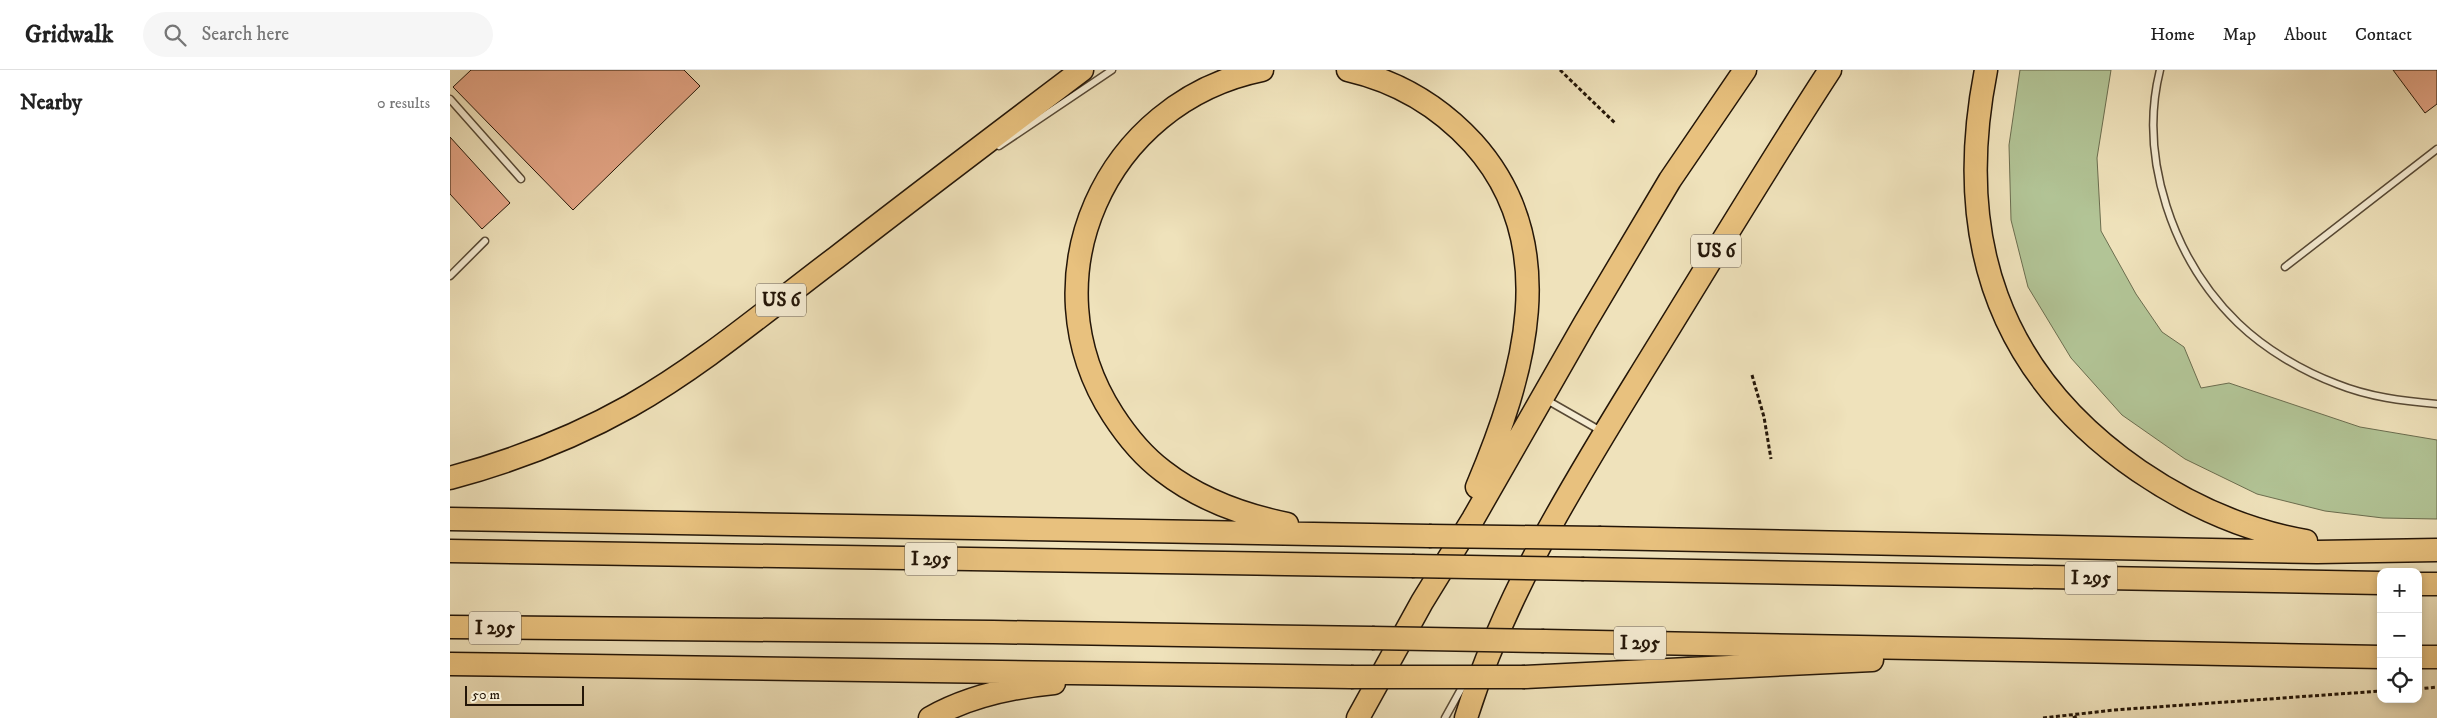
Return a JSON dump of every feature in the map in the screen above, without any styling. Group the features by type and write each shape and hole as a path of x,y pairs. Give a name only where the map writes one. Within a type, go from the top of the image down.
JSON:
{"highway":[{"name":"US 6","path":"450,478 500,464 553,444 631,405 704,358 1082,70"},
{"path":"1262,70 1208,87 1176,104 1148,127 1113,170 1088,222 1079,261 1077,302 1083,346 1096,385 1118,423 1146,456 1178,482 1215,502 1258,518 1370,535"},
{"path":"1348,70 1377,78 1411,93 1447,118 1465,134 1490,164 1510,199 1518,218 1527,253 1528,309 1521,353 1510,393 1482,474 1422,602"},
{"path":"1358,718 1422,602 1473,519 1541,397 1666,187 1744,70"},
{"name":"US 6","path":"1466,718 1493,643 1559,512 1605,433 1830,70"},
{"path":"1986,70 1978,131 1976,185 1977,213 1985,258 1995,293 2016,340 2046,386 2064,407 2107,448 2150,478 2195,503 2240,523 2283,537 2305,541 2427,550"},
{"path":"450,519 2317,552 2427,550"},
{"name":"I 295","path":"450,551 2377,583"},
{"path":"2422,584 2437,584"},
{"name":"I 295","path":"450,627 992,632 2377,656"},
{"path":"450,664 1350,677 1525,677 1771,666 2020,650"},
{"path":"2422,657 2437,657"},
{"path":"930,718 967,702 1026,687 1074,681 1180,674"}],"lane":[{"path":"990,152 1112,70"},
{"path":"2160,70 2154,125 2154,150 2163,195 2171,220 2188,256 2224,306 2253,335 2313,374 2357,391 2409,402 2437,404"},
{"path":"450,99 521,179"},
{"path":"2286,267 2437,149"},
{"path":"844,252 957,174"},
{"path":"450,276 485,241"},
{"path":"1541,397 1605,433"},
{"path":"1483,649 1559,512"},
{"path":"1445,718 1473,666"}],"path":[{"path":"1560,70 1615,123"},
{"path":"1752,375 1764,417 1771,459"},
{"path":"2422,688 2437,687"},
{"path":"2043,718 2082,713 2377,691"},
{"path":"2072,718 2082,713"}],"green space":[{"path":"2020,70 2111,70 2097,158 2101,231 2136,294 2162,332 2184,347 2201,388 2229,383 2360,427 2437,440 2437,519 2383,518 2325,511 2257,494 2185,459 2122,415 2071,358 2028,287 2011,220 2009,145"}],"building":[{"path":"471,70 684,70 700,86 573,210 453,87"},
{"path":"2393,70 2437,70 2437,104 2425,113"},
{"path":"450,137 510,203 482,229 450,194"}]}
